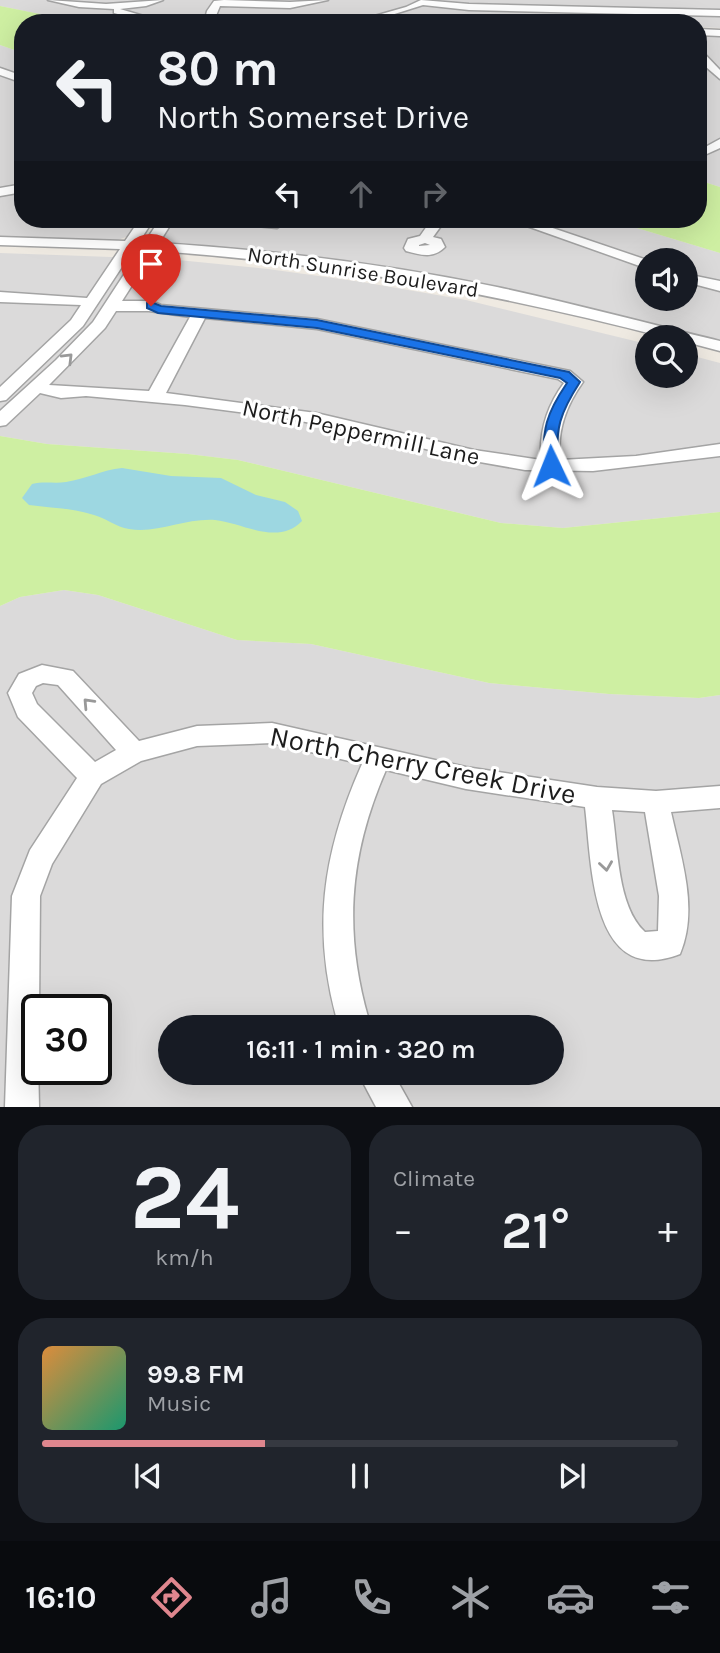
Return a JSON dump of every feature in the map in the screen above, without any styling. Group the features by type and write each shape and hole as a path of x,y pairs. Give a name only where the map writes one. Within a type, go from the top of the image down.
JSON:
{"street":[{"path":"52,0 114,7 159,0"},
{"path":"219,2 269,5 324,0"},
{"path":"636,0 640,10"},
{"path":"394,14 426,1 469,7 543,4 720,13"},
{"path":"114,7 124,14"},
{"path":"707,55 720,76"},
{"path":"0,396 64,337 92,304 141,228"},
{"path":"0,421 83,342 112,306 161,228"},
{"path":"425,239 433,228"},
{"path":"540,228 635,261"},
{"name":"North Sunrise Boulevard","path":"0,241 290,258 412,276 541,302 720,346"},
{"name":"North Sunrise Boulevard","path":"0,250 127,249"},
{"name":"North Sunrise Boulevard","path":"147,250 414,287 549,314 635,337"},
{"path":"698,281 720,286"},
{"path":"1,298 45,301 53,305 77,307 92,304"},
{"path":"112,306 122,310 147,312 158,309 317,324 564,375 574,382 556,409 549,436 551,466"},
{"path":"155,397 200,313"},
{"path":"698,353 720,359"},
{"name":"North Peppermill Lane","path":"14,383 72,394 86,391 265,409 352,425 459,453 551,466 591,465 720,450"},
{"path":"22,1107 26,896 47,848 92,776 27,710 20,693 27,680 42,674 65,677 134,753"},
{"name":"North Cherry Creek Drive","path":"92,776 134,753 197,736 272,733 466,778 597,798 656,802 720,797"},
{"path":"351,1015 342,989 336,937 339,884 353,818 378,758"},
{"path":"597,798 613,911 626,934 640,947 669,944 674,936 676,916 656,802"},
{"path":"381,1085 395,1107"}],"shaded area":[{"path":"0,0 720,0 720,28 707,27 707,14 39,14 0,6"},
{"path":"707,33 720,34 720,187 707,183"},
{"path":"0,45 14,50 14,228 137,228 133,234 118,240 0,238"},
{"path":"169,228 637,228 720,253 720,343 698,337 698,325 651,325 598,311 163,242 162,239"},
{"path":"0,253 168,259 268,269 466,300 635,341 635,388 698,388 698,357 720,363 720,512 563,528 501,523 238,460 47,444 0,436"},
{"path":"64,590 98,595 237,640 311,644 489,683 609,694 699,698 720,695 720,1107 0,1107 0,606 20,597"}],"green space":[{"path":"0,6 39,14 14,14 14,50 0,45"},
{"path":"707,183 720,187 720,253 637,228 707,228"},
{"path":"0,436 47,444 238,460 501,523 563,528 720,512 720,695 699,698 609,694 489,683 311,644 237,640 98,595 64,590 20,597 0,606"}],"water":[{"path":"122,468 171,476 221,478 256,495 285,502 298,511 302,521 282,532 260,531 215,520 140,530 124,528 86,513 29,505 22,498 32,484 66,482"}],"route":[{"path":"151,306 158,309 317,324 564,375 574,382 556,409 549,436 551,466"}]}
